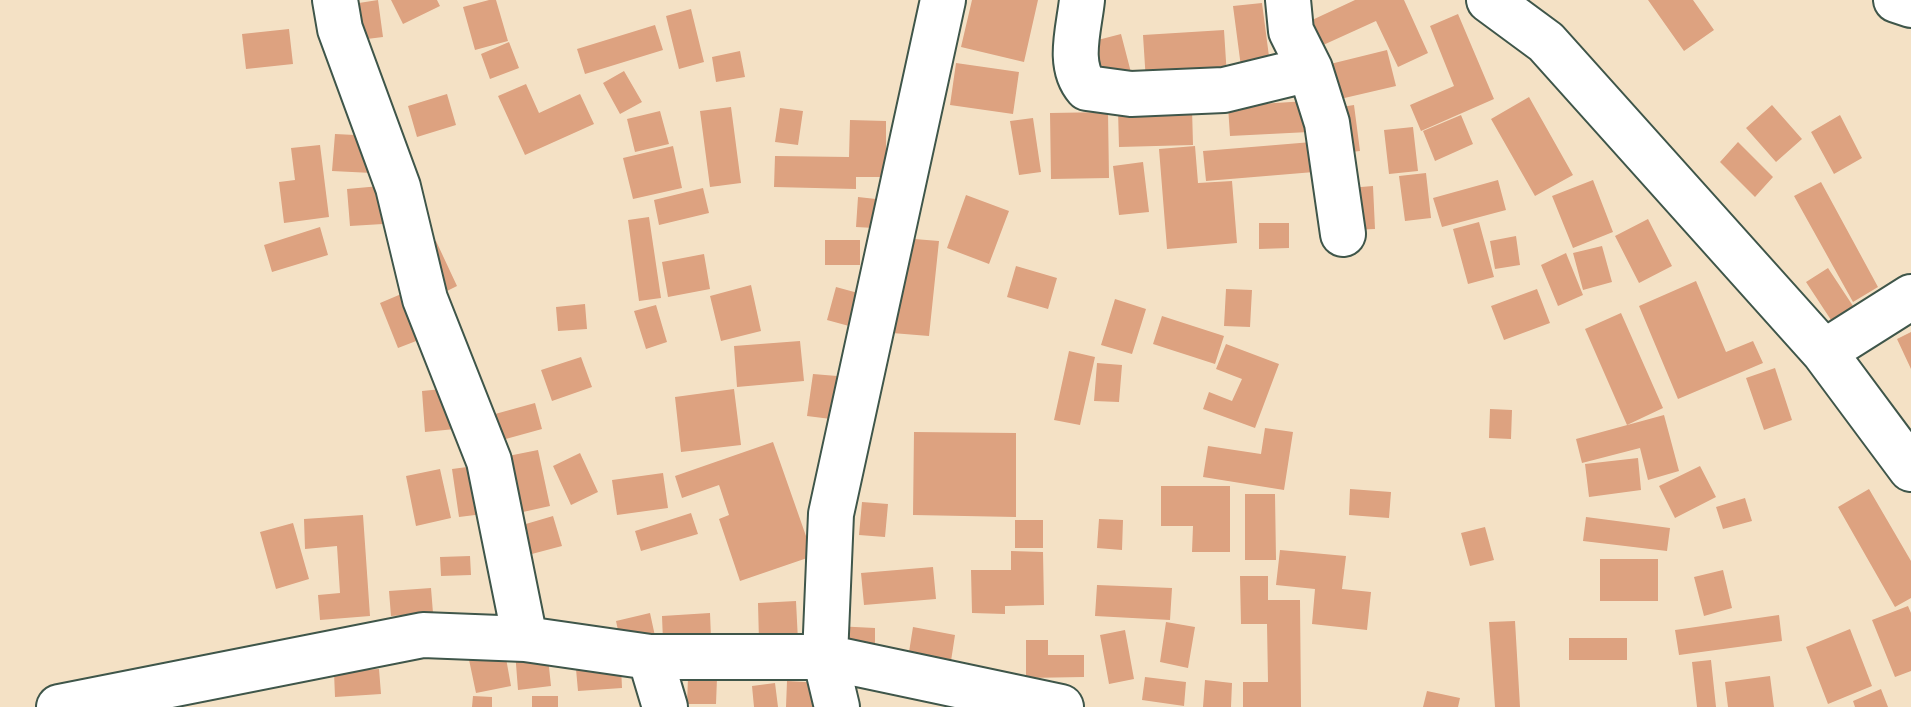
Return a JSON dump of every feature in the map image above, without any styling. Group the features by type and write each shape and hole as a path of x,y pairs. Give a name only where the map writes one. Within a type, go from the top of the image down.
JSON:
{"street":[{"path":"335,0 340,29 398,187 425,299 489,461 525,639"},
{"path":"837,707 825,657 831,514 943,0"},
{"path":"1082,0 1075,65 1078,78 1087,88 1131,94 1224,90 1310,69"},
{"path":"1288,0 1291,31 1310,69 1327,123 1343,234"},
{"path":"1489,0 1546,42 1824,352 1911,469"},
{"path":"1896,0 1911,5"},
{"path":"1824,352 1911,297"},
{"path":"59,707 423,635 525,639 650,657 825,657 1061,707"},
{"path":"650,657 665,707"}],"building":[{"path":"378,0 383,37 351,41 346,5"},
{"path":"391,0 437,0 440,6 403,24"},
{"path":"496,0 508,41 475,50 463,7"},
{"path":"972,0 1038,0 1024,62 961,47"},
{"path":"1355,0 1404,0 1428,53 1398,67 1376,21 1321,46 1310,21"},
{"path":"1648,0 1693,0 1714,30 1684,51"},
{"path":"1262,3 1270,64 1241,67 1233,6"},
{"path":"691,9 704,62 679,69 666,16"},
{"path":"1458,14 1494,99 1421,131 1410,105 1454,86 1430,26"},
{"path":"655,25 663,50 585,74 577,49"},
{"path":"289,29 293,64 246,69 242,34"},
{"path":"1224,30 1227,77 1146,82 1143,35"},
{"path":"1121,34 1134,84 1103,92 1090,42"},
{"path":"509,42 519,68 490,79 481,54"},
{"path":"1387,50 1396,86 1323,103 1314,68"},
{"path":"740,51 745,77 716,82 712,57"},
{"path":"956,63 1019,72 1013,114 950,105"},
{"path":"624,71 642,102 620,114 603,83"},
{"path":"526,84 539,113 580,94 594,124 525,155 498,96"},
{"path":"447,94 456,125 417,137 408,106"},
{"path":"1529,97 1573,175 1535,196 1491,119"},
{"path":"1307,101 1309,132 1230,136 1228,106"},
{"path":"1354,105 1360,151 1334,154 1328,109"},
{"path":"1772,105 1802,139 1776,162 1746,128"},
{"path":"731,107 741,183 710,187 700,111"},
{"path":"780,108 803,111 798,145 775,142"},
{"path":"1192,108 1193,145 1119,147 1118,110"},
{"path":"660,111 669,144 635,152 627,119"},
{"path":"1108,112 1109,178 1051,179 1050,113"},
{"path":"1461,115 1473,144 1435,161 1423,131"},
{"path":"1840,115 1862,158 1834,174 1811,132"},
{"path":"1033,118 1041,172 1019,175 1010,121"},
{"path":"850,120 886,121 886,177 856,177 856,189 774,187 775,156 849,157"},
{"path":"1413,127 1418,171 1389,174 1384,130"},
{"path":"335,134 375,136 372,173 332,171"},
{"path":"1312,142 1314,172 1206,181 1203,151"},
{"path":"1738,142 1773,177 1755,197 1720,162"},
{"path":"320,145 329,217 284,223 279,182 295,180 291,148"},
{"path":"673,146 682,188 633,199 623,158"},
{"path":"1195,146 1198,183 1232,181 1237,243 1167,249 1159,149"},
{"path":"1143,162 1149,212 1119,215 1113,166"},
{"path":"1426,173 1431,218 1405,221 1399,176"},
{"path":"1498,180 1506,210 1442,227 1433,198"},
{"path":"1593,180 1613,232 1573,248 1552,196"},
{"path":"1821,182 1878,287 1853,302 1794,196"},
{"path":"380,186 383,224 350,226 347,189"},
{"path":"1373,186 1375,229 1351,230 1349,188"},
{"path":"703,188 709,213 659,225 654,200"},
{"path":"966,195 1009,211 989,264 947,248"},
{"path":"858,197 876,199 874,228 856,227"},
{"path":"649,217 661,298 639,301 628,220"},
{"path":"1648,219 1672,266 1639,283 1615,236"},
{"path":"1479,222 1494,277 1468,284 1453,229"},
{"path":"1259,223 1289,223 1289,248 1259,249"},
{"path":"320,227 328,255 272,272 264,245"},
{"path":"1516,236 1520,265 1495,269 1490,241"},
{"path":"902,238 939,241 929,336 892,333"},
{"path":"825,240 860,240 860,265 825,265"},
{"path":"436,241 457,286 431,299 410,253"},
{"path":"1602,246 1612,282 1583,290 1573,253"},
{"path":"1566,253 1583,295 1558,306 1541,265"},
{"path":"704,254 710,289 668,297 662,262"},
{"path":"1016,266 1057,278 1048,309 1007,297"},
{"path":"1828,268 1855,309 1833,323 1806,282"},
{"path":"1696,281 1726,352 1753,341 1763,363 1678,399 1639,306"},
{"path":"751,285 761,331 721,341 710,296"},
{"path":"836,287 858,293 849,326 827,320"},
{"path":"1226,289 1252,290 1250,327 1224,326"},
{"path":"1537,289 1550,323 1504,340 1491,306"},
{"path":"406,292 424,338 398,348 380,303"},
{"path":"1115,299 1146,309 1132,354 1101,345"},
{"path":"585,304 587,329 558,331 556,307"},
{"path":"656,305 667,342 646,349 634,311"},
{"path":"1621,313 1663,408 1627,425 1585,329"},
{"path":"1162,316 1224,336 1215,364 1153,344"},
{"path":"1911,332 1911,369 1897,339"},
{"path":"800,341 804,381 737,387 734,346"},
{"path":"1226,344 1279,364 1255,428 1203,409 1209,392 1232,401 1242,379 1216,369"},
{"path":"1069,351 1095,357 1080,425 1054,420"},
{"path":"581,357 592,387 552,401 541,370"},
{"path":"1097,363 1122,365 1119,402 1094,401"},
{"path":"1775,368 1792,420 1764,430 1746,378"},
{"path":"813,374 837,376 831,419 807,416"},
{"path":"452,388 455,429 425,432 422,391"},
{"path":"734,389 741,445 681,452 675,397"},
{"path":"535,403 542,429 484,445 477,419"},
{"path":"1490,409 1512,410 1511,439 1489,438"},
{"path":"1664,415 1679,471 1648,480 1640,448 1582,463 1576,439"},
{"path":"1265,428 1293,432 1284,490 1203,477 1208,446 1261,454"},
{"path":"914,432 1016,433 1016,517 913,515"},
{"path":"773,442 813,556 740,581 719,519 729,515 719,485 682,498 675,476"},
{"path":"538,450 550,506 514,514 503,457"},
{"path":"580,453 598,492 571,505 553,466"},
{"path":"1638,458 1641,490 1589,497 1585,464"},
{"path":"475,466 483,514 459,517 452,469"},
{"path":"1700,466 1716,497 1675,518 1659,486"},
{"path":"440,469 451,518 416,526 406,476"},
{"path":"663,473 668,508 617,515 612,480"},
{"path":"1161,486 1230,486 1230,552 1192,552 1193,526 1161,526"},
{"path":"1350,489 1391,492 1389,518 1349,515"},
{"path":"1869,489 1911,561 1911,598 1895,607 1838,507"},
{"path":"1245,494 1275,494 1276,560 1245,560"},
{"path":"1745,498 1752,521 1723,529 1716,507"},
{"path":"862,502 888,504 885,537 859,535"},
{"path":"691,513 698,534 641,551 635,531"},
{"path":"363,515 370,616 320,620 318,595 340,593 337,546 305,549 304,519"},
{"path":"553,516 562,546 528,555 519,526"},
{"path":"1586,517 1670,528 1667,551 1583,541"},
{"path":"1099,519 1123,520 1122,550 1097,548"},
{"path":"1015,520 1043,520 1043,548 1015,548"},
{"path":"293,523 309,579 276,589 260,532"},
{"path":"1485,527 1494,560 1470,566 1461,533"},
{"path":"1280,550 1346,556 1342,589 1371,592 1367,630 1312,624 1315,589 1276,585"},
{"path":"1011,551 1043,552 1044,605 1005,606 1005,614 972,613 971,570 1011,570"},
{"path":"470,556 471,575 441,576 440,557"},
{"path":"1600,559 1658,559 1658,601 1600,601"},
{"path":"933,567 936,599 864,605 861,573"},
{"path":"1723,570 1732,608 1704,616 1694,577"},
{"path":"1240,576 1268,576 1268,600 1300,600 1301,707 1243,707 1243,682 1268,682 1267,624 1241,624"},
{"path":"1097,585 1172,588 1170,620 1095,616"},
{"path":"431,588 433,613 391,616 389,591"},
{"path":"796,601 798,641 759,642 758,603"},
{"path":"1908,606 1911,613 1911,671 1895,677 1872,620"},
{"path":"650,613 655,636 621,644 616,621"},
{"path":"710,613 711,638 663,641 662,616"},
{"path":"1779,615 1782,641 1679,655 1675,630"},
{"path":"1515,621 1520,707 1495,707 1489,622"},
{"path":"1166,622 1195,627 1188,668 1160,662"},
{"path":"835,626 875,628 875,654 834,654"},
{"path":"913,627 955,635 951,661 909,652"},
{"path":"1850,629 1872,686 1828,704 1806,647"},
{"path":"1125,630 1134,679 1109,684 1100,635"},
{"path":"1569,638 1627,638 1627,660 1569,660"},
{"path":"1026,640 1048,640 1048,655 1084,655 1084,677 1026,678"},
{"path":"504,647 511,686 476,693 468,655"},
{"path":"547,648 551,686 518,690 515,651"},
{"path":"1711,660 1716,707 1697,707 1692,662"},
{"path":"621,666 622,688 578,691 576,669"},
{"path":"379,669 381,694 335,697 334,672"},
{"path":"1770,676 1774,707 1728,707 1725,682"},
{"path":"1145,677 1186,682 1184,706 1142,700"},
{"path":"688,678 717,678 716,704 687,704"},
{"path":"1205,680 1232,683 1231,707 1203,707"},
{"path":"787,681 822,683 821,707 786,707"},
{"path":"775,683 778,707 754,707 752,686"},
{"path":"1881,689 1888,707 1855,707 1853,701"},
{"path":"1427,691 1460,698 1458,707 1423,707"},
{"path":"473,696 492,697 492,707 472,707"},
{"path":"532,696 558,696 558,707 532,707"}]}
